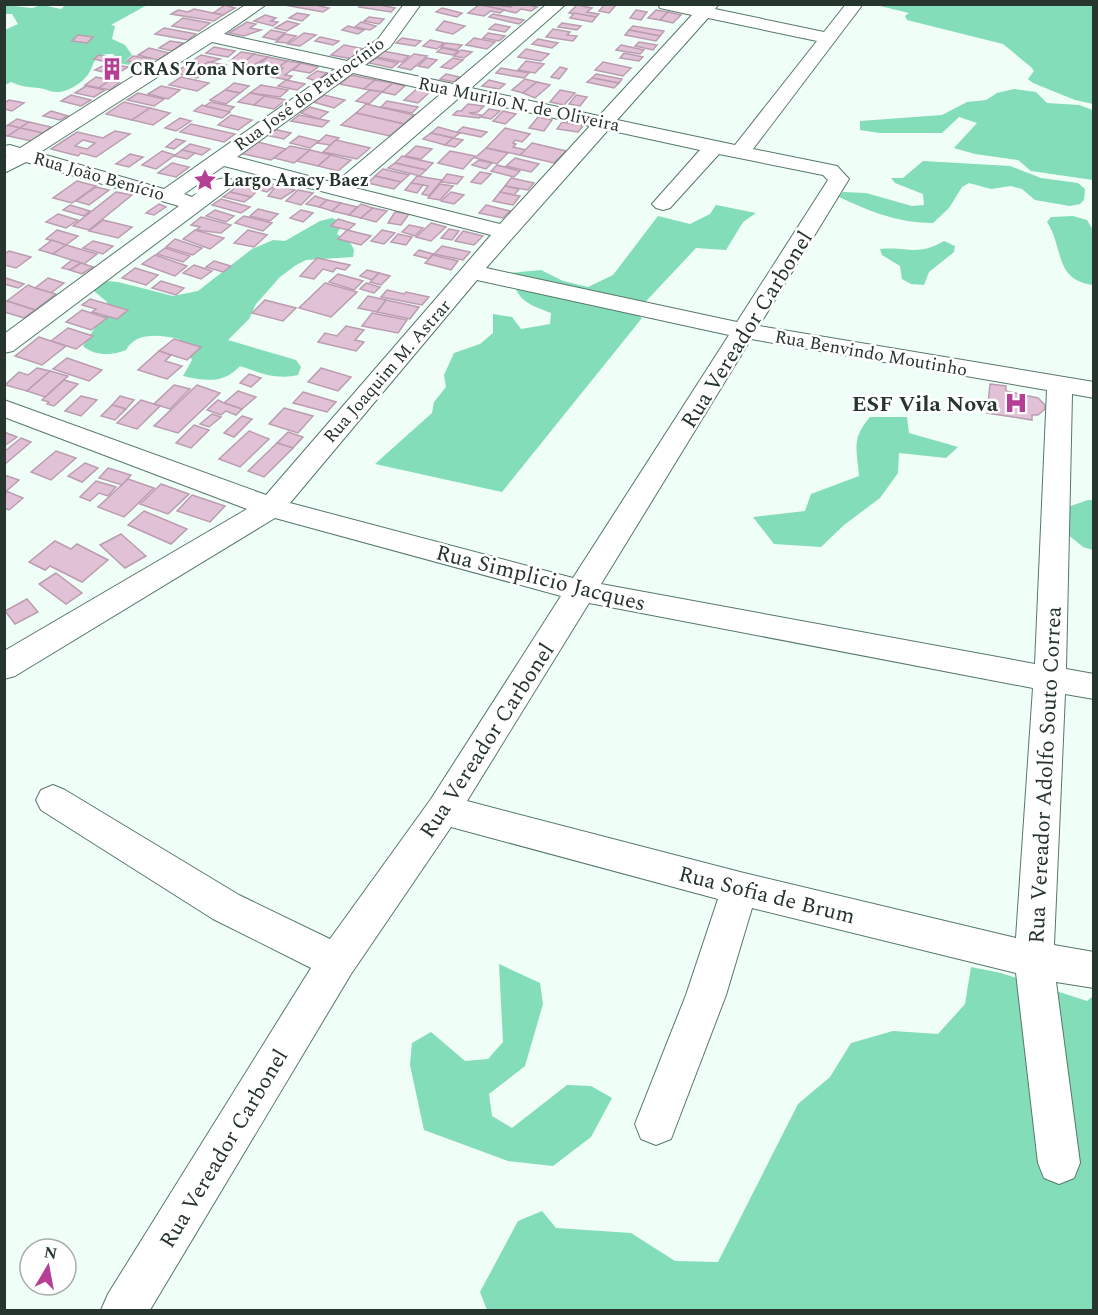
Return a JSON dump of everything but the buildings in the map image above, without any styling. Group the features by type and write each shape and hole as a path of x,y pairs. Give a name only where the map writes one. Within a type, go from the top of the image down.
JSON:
{"street":[{"path":"4,167 14,152 259,4"},
{"name":"Rua José do Patrocínio","path":"168,196 384,43 413,4"},
{"path":"341,189 558,4"},
{"path":"666,4 707,8 827,38"},
{"path":"740,152 855,4"},
{"name":"Rua Joaquim M. Astrar","path":"4,667 271,507 505,232 707,8"},
{"name":"Rua Murilo N. de Oliveira","path":"209,36 714,147 830,170"},
{"path":"663,204 714,147"},
{"name":"Rua João Benício","path":"14,152 194,204"},
{"path":"221,158 246,167 505,232"},
{"name":"Rua José do Patrocínio","path":"4,346 246,167"},
{"name":"Rua Vereador Carbonel","path":"124,1311 337,962 443,810 835,189 839,179 830,170"},
{"name":"Rua Benvindo Moutinho","path":"473,272 744,331 1094,390"},
{"name":"Rua Vereador Adolfo Souto Correa","path":"1059,1162 1034,960 1050,679 1060,385"},
{"name":"Rua Simplicio Jacques","path":"4,408 271,507 581,591 1094,687"},
{"path":"53,800 226,907 337,962"},
{"name":"Rua Sofia de Brum","path":"443,810 740,888 1034,960 1094,970"},
{"path":"656,1124 706,995 740,888"}],"green space":[{"path":"5,5 32,8 42,5 61,9 65,5 147,5 111,25 115,26 112,39 125,45 132,55 125,61 148,66 145,68 113,62 118,59 113,54 105,54 94,61 89,73 82,81 60,92 11,82 5,85 5,30 18,24 12,14 5,14"},
{"path":"876,5 1093,5 1093,104 1075,100 1033,83 1028,79 1034,71 1031,67 1003,44 907,20 905,16 909,13"},
{"path":"1014,89 1036,92 1047,103 1079,105 1093,110 1093,180 1031,171 1018,160 975,154 954,148 977,123 959,117 942,133 880,133 860,130 860,121 942,115 967,102 986,100 997,93"},
{"path":"923,161 1010,166 1041,178 1078,183 1085,189 1084,200 1080,204 1070,206 1035,200 1022,189 1011,186 991,189 969,183 962,187 949,208 933,223 908,221 884,215 839,197 843,192 866,193 912,206 924,205 923,194 895,183 891,178 903,178"},
{"path":"716,205 756,213 743,222 726,250 696,248 635,313 642,318 502,492 375,464 432,413 434,402 446,387 444,375 454,353 480,344 493,333 493,314 512,317 521,329 550,324 551,313 524,300 516,290 510,273 541,270 563,281 588,287 613,275 658,216 690,224 710,214"},
{"path":"1073,216 1087,220 1093,230 1093,285 1072,277 1066,270 1047,222 1051,217"},
{"path":"332,218 342,222 337,234 351,244 354,250 353,257 306,260 296,265 280,277 256,304 249,319 228,340 296,360 301,367 298,375 276,376 240,366 227,376 214,380 183,376 192,360 179,339 165,336 142,337 130,344 126,350 109,354 93,352 83,346 107,309 107,302 94,291 93,284 106,281 118,282 173,296 198,291 252,249 273,240 285,241 320,221"},
{"path":"944,241 955,246 954,252 929,272 924,285 911,284 902,279 900,266 882,255 880,249 919,250"},
{"path":"870,417 907,417 909,433 958,447 946,458 899,453 898,473 880,498 844,525 821,547 774,544 753,517 805,511 811,494 859,476 858,438"},
{"path":"1093,500 1093,550 1083,547 1060,528 1062,509"},
{"path":"499,964 540,983 543,1004 525,1066 489,1094 492,1116 512,1128 567,1085 591,1086 612,1098 591,1137 553,1166 508,1161 424,1130 410,1065 412,1043 431,1032 465,1061 488,1059 503,1042"},
{"path":"971,967 1001,973 1087,1001 1093,996 1093,1310 487,1310 480,1292 518,1221 542,1211 556,1228 631,1233 675,1261 718,1262 798,1104 830,1077 851,1043 893,1031 938,1034 965,1004"}],"place":[{"name":"CRAS Zona Norte","path":"112,69"},
{"name":"Largo Aracy Baez","path":"205,180"},
{"name":"ESF Vila Nova","path":"1016,403"}]}
